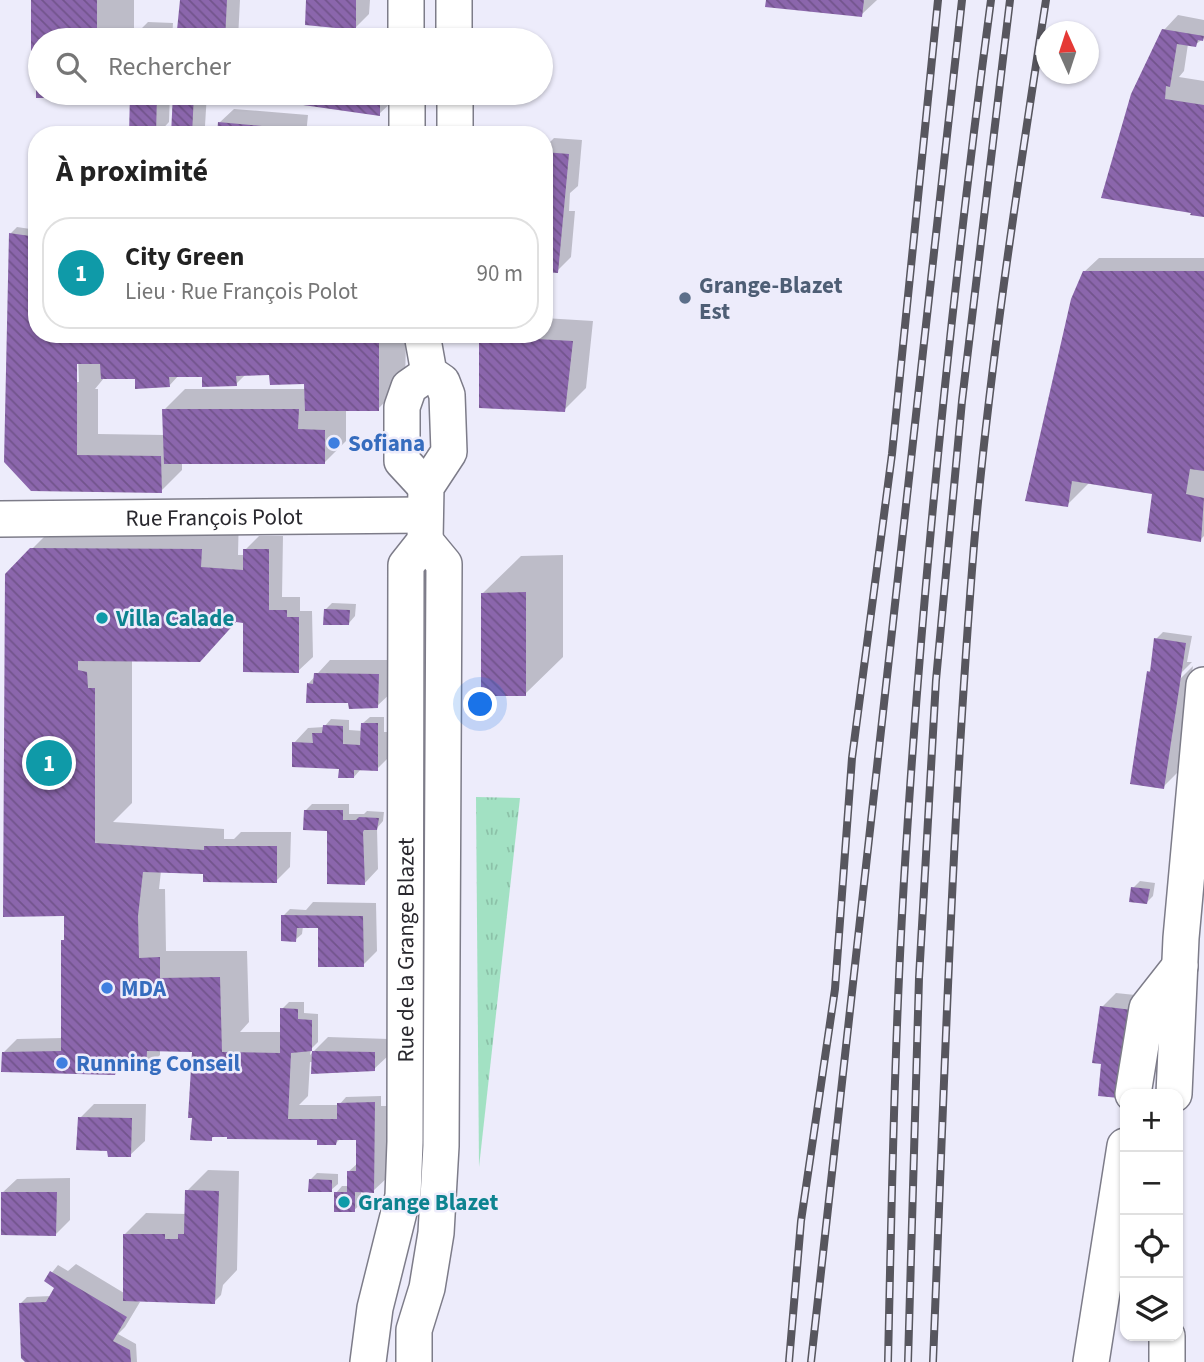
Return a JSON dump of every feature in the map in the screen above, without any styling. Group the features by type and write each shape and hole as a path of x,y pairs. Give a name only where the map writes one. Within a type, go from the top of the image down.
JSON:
{"street":[{"path":"406,0 406,28"},
{"path":"454,0 454,28"},
{"path":"407,105 407,126"},
{"path":"455,105 455,126"},
{"name":"Rue de la Grange Blazet","path":"368,1362 375,1308 403,1196 406,565 449,452 447,395 442,382 429,373 424,343"},
{"name":"Rue de la Grange Blazet","path":"414,1362 414,1330 427,1288 436,1233 441,1146 444,564 426,514 402,461 402,407 409,387 429,373"},
{"name":"Rue François Polot","path":"0,519 426,514"},
{"path":"1174,1089 1180,966 1204,685"},
{"path":"1134,1089 1147,1008 1180,966"},
{"path":"1091,1362 1124,1152"},
{"path":"1167,1341 1167,1362"}],"green space":[{"path":"476,797 520,798 479,1167"}],"building":[{"path":"31,0 97,0 97,28 31,28"},
{"path":"180,0 227,0 226,28 177,28"},
{"path":"306,0 356,0 356,28 305,25"},
{"path":"766,0 864,0 862,17 765,7"},
{"path":"1162,29 1204,36 1203,41 1198,40 1196,47 1177,44 1170,87 1166,86 1165,99 1204,105 1204,217 1101,198 1131,94"},
{"path":"130,105 157,105 156,126 129,126"},
{"path":"172,105 193,105 192,126 171,126"},
{"path":"303,105 380,105 380,116"},
{"path":"218,122 261,126 218,126"},
{"path":"553,153 569,154 558,273 553,273"},
{"path":"9,233 28,236 28,343 379,343 379,411 305,411 304,384 270,385 269,375 236,376 237,386 202,387 202,377 169,377 170,387 135,389 135,379 101,379 100,364 77,364 77,455 161,456 162,493 31,491 4,462"},
{"path":"1083,271 1204,271 1204,471 1190,469 1186,494 1204,498 1201,542 1147,533 1152,494 1072,481 1068,507 1025,501 1071,299"},
{"path":"573,341 565,412 479,408 479,343"},
{"path":"162,409 299,409 298,429 325,430 325,464 164,464"},
{"path":"30,548 202,549 201,567 243,570 243,549 269,549 269,610 287,610 287,617 299,617 299,673 243,672 243,623 236,622 200,662 78,661 78,670 87,672 88,688 95,688 95,843 204,850 204,846 277,846 277,883 203,882 203,874 143,872 138,916 139,958 160,957 160,978 220,977 222,1052 280,1053 280,1008 298,1009 298,1019 312,1020 312,1051 291,1053 288,1119 337,1119 337,1103 375,1102 374,1193 355,1192 355,1212 334,1212 334,1192 347,1192 347,1171 356,1171 356,1140 337,1140 336,1145 317,1145 317,1140 212,1137 212,1141 190,1140 192,1118 188,1118 192,1052 147,1051 146,1071 116,1072 115,1075 1,1072 2,1052 61,1051 61,940 64,940 64,916 3,917 5,574"},
{"path":"526,592 526,696 481,696 481,593"},
{"path":"324,609 350,610 349,625 323,625"},
{"path":"1154,638 1186,643 1164,789 1130,784"},
{"path":"314,673 379,674 378,708 349,709 348,703 306,703 307,683 313,684"},
{"path":"361,723 378,723 378,771 354,770 354,778 338,778 339,769 292,767 292,742 313,743 312,733 322,733 323,725 343,726 343,744 360,745"},
{"path":"304,810 343,810 343,820 356,820 359,817 379,818 377,830 363,832 365,885 327,884 327,831 303,830"},
{"path":"1131,887 1150,889 1147,904 1129,902"},
{"path":"281,915 363,916 364,967 318,967 318,928 297,928 296,942 281,941"},
{"path":"1100,1006 1132,1010 1119,1098 1098,1096 1101,1064 1092,1063"},
{"path":"312,1051 375,1052 375,1071 311,1074"},
{"path":"78,1117 132,1118 131,1157 108,1157 107,1151 76,1150"},
{"path":"309,1179 332,1180 332,1192 308,1192"},
{"path":"185,1190 219,1191 215,1304 123,1301 123,1234 165,1234 165,1239 178,1239 178,1234 184,1234"},
{"path":"1,1192 57,1192 56,1236 1,1235"},
{"path":"50,1271 127,1317 113,1341 130,1350 131,1362 25,1362 21,1358 19,1303 46,1302 54,1288 44,1281"}],"railway":[{"path":"789,1362 801,1221 835,989 852,758 892,454 938,0"},
{"path":"811,1362 962,0"},
{"path":"888,1362 897,1031 914,729 942,416 991,0"},
{"path":"908,1362 919,978 936,680 962,401 1010,0"},
{"path":"933,1362 954,851 974,545 996,340 1046,0"}],"place":[{"name":"Grange-Blazet Est","path":"685,298"},
{"name":"Sofiana","path":"334,443"},
{"name":"Villa Calade","path":"102,618"},
{"name":"City Green","path":"49,763"},
{"name":"MDA","path":"107,988"},
{"name":"Running Conseil","path":"62,1063"},
{"name":"Grange Blazet","path":"344,1202"}]}
